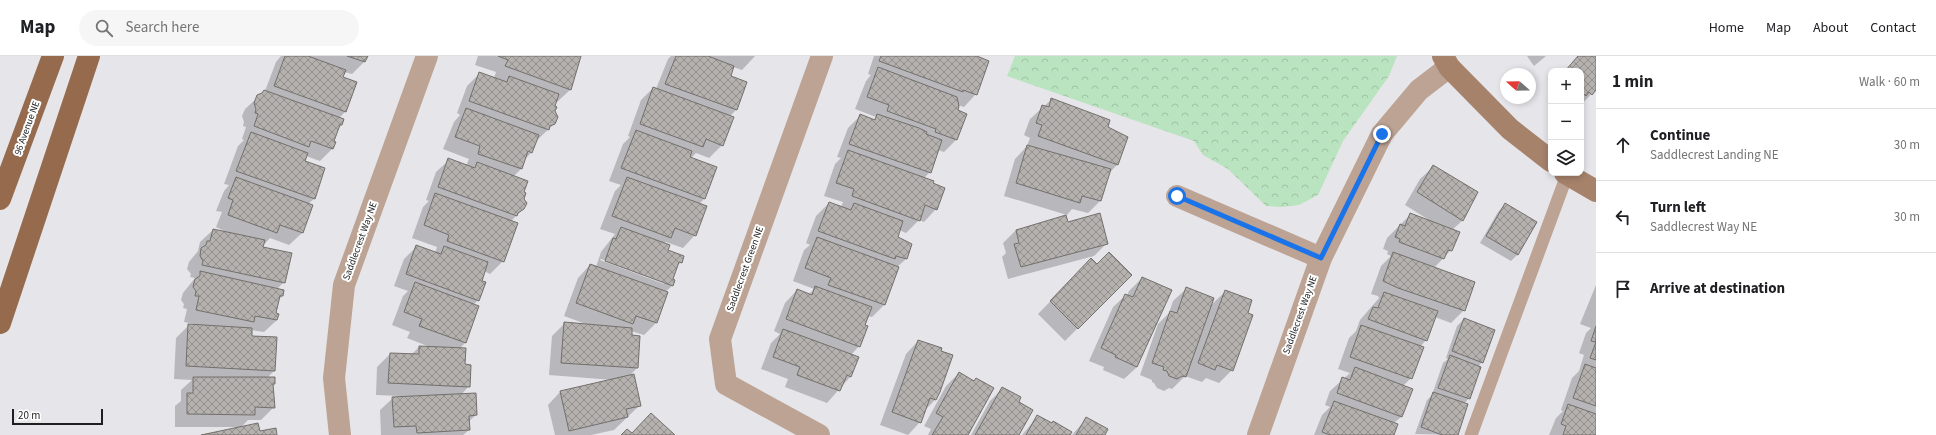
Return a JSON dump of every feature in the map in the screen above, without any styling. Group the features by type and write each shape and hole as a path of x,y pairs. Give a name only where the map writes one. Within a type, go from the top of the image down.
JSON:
{"main road":[{"name":"96 Avenue NE","path":"0,199 53,56"},
{"path":"0,323 89,56"}],"street":[{"name":"Saddlecrest Way NE","path":"340,435 334,378 344,285 427,56"},
{"name":"Saddlecrest Green NE","path":"819,435 726,384 720,339 822,56"},
{"name":"Saddlecrest Way NE","path":"1258,435 1321,258 1382,134 1446,61"},
{"path":"1446,61 1510,129 1548,160"},
{"path":"1571,176 1596,192"},
{"path":"1177,196 1321,258"}],"lane":[{"path":"1471,435 1559,176"}],"green space":[{"path":"1015,56 1397,56 1389,76 1343,141 1318,195 1299,205 1281,207 1266,206 1228,169 1203,155 1194,141 1007,76"}],"building":[{"path":"285,56 308,56 346,70 343,77 357,82 346,112 274,86"},
{"path":"347,56 368,56 365,62"},
{"path":"498,56 581,56 571,90 505,66 508,60"},
{"path":"676,56 708,56 734,66 731,76 747,82 737,110 665,84"},
{"path":"881,56 977,56 989,61 977,95 963,90 963,92 879,61"},
{"path":"1578,56 1596,56 1596,90 1592,95 1589,92 1586,96 1584,94 1584,68 1568,68"},
{"path":"878,67 957,97 959,106 958,110 967,114 957,140 935,132 936,129 887,111 889,105 867,97"},
{"path":"479,72 507,82 509,76 559,94 555,106 557,107 555,111 558,117 555,124 550,126 549,130 469,101"},
{"path":"653,87 734,117 723,146 706,139 703,147 640,124"},
{"path":"264,90 344,119 334,141 336,142 333,149 311,141 309,147 254,126 258,114 255,113 256,109 254,103 257,95 262,93"},
{"path":"1051,98 1110,120 1108,127 1128,137 1118,165 1038,136 1042,125 1036,123 1042,105 1049,107"},
{"path":"466,108 539,135 532,153 528,151 522,169 478,154 480,146 455,137"},
{"path":"860,114 875,120 877,114 919,128 927,132 926,134 942,140 931,173 849,144"},
{"path":"636,130 692,151 690,157 717,167 705,199 621,168"},
{"path":"251,132 308,153 305,161 325,168 315,199 236,171"},
{"path":"1027,145 1111,169 1101,201 1082,196 1080,203 1016,183"},
{"path":"848,150 934,181 933,183 945,188 937,210 925,205 920,221 852,196 854,189 836,183"},
{"path":"448,158 475,168 477,162 528,181 524,192 526,193 524,199 527,203 524,209 518,213 517,216 438,187"},
{"path":"1433,165 1478,192 1463,221 1417,192"},
{"path":"236,177 313,205 303,233 280,225 277,233 228,215 233,200 228,198"},
{"path":"627,177 707,206 696,236 675,228 671,238 612,216"},
{"path":"435,193 518,223 504,262 447,241 449,235 424,225"},
{"path":"829,202 851,210 854,203 903,221 898,237 912,244 907,259 896,256 895,259 818,231"},
{"path":"1505,203 1537,222 1518,255 1486,236"},
{"path":"1100,213 1108,244 1021,267 1014,244 1019,243 1016,230 1066,215 1068,222"},
{"path":"1410,213 1460,232 1452,251 1448,250 1444,259 1399,242 1400,239 1395,237 1400,224 1405,226"},
{"path":"621,227 670,245 668,250 684,256 682,263 679,262 673,279 675,280 673,286 605,261 613,238 616,239"},
{"path":"213,229 265,240 263,247 292,253 285,283 202,265 203,261 200,256 201,248 206,245 207,241 210,241"},
{"path":"817,237 899,267 885,305 828,285 831,278 805,268"},
{"path":"416,245 441,254 444,246 488,262 482,281 486,282 479,301 406,274"},
{"path":"1109,252 1132,275 1078,329 1050,301 1091,258 1097,264"},
{"path":"1393,252 1475,282 1465,311 1398,288 1383,281"},
{"path":"590,264 668,292 657,323 636,316 633,324 576,303"},
{"path":"200,271 284,290 283,296 280,296 276,313 279,314 277,320 255,316 254,322 196,310 199,296 195,296 196,291 193,287 195,279 200,276"},
{"path":"1142,277 1172,290 1137,367 1115,357 1116,355 1101,348 1125,294 1133,297"},
{"path":"415,282 479,306 466,343 419,326 422,319 404,312"},
{"path":"815,286 872,307 865,325 868,326 860,347 786,319 797,289 812,295"},
{"path":"1186,287 1214,298 1186,377 1182,376 1177,379 1169,376 1167,371 1163,370 1164,367 1152,363 1170,311 1177,313"},
{"path":"1225,290 1252,300 1248,313 1253,315 1233,371 1217,365 1215,370 1198,363"},
{"path":"1384,292 1438,311 1427,341 1368,319 1373,307 1378,308"},
{"path":"1464,318 1495,330 1483,363 1452,351"},
{"path":"564,322 632,328 632,335 640,336 638,368 561,363"},
{"path":"188,324 252,328 252,336 277,337 275,371 186,366"},
{"path":"1361,325 1424,347 1412,379 1350,357"},
{"path":"1596,326 1596,342 1591,341"},
{"path":"783,329 859,357 851,377 847,375 840,391 797,375 800,367 773,357"},
{"path":"918,340 942,348 941,351 953,355 940,392 936,400 930,398 921,423 892,412"},
{"path":"1596,342 1596,360 1590,358"},
{"path":"419,346 466,348 465,364 471,365 470,387 388,383 390,353 419,354"},
{"path":"1450,355 1481,367 1470,399 1438,388"},
{"path":"1585,364 1596,368 1596,406 1573,398"},
{"path":"1355,367 1413,389 1402,417 1337,393 1342,377 1350,380"},
{"path":"959,372 974,381 976,378 994,388 968,435 932,435 943,417 936,413"},
{"path":"634,374 641,406 626,409 628,417 569,431 560,391"},
{"path":"193,377 275,377 275,384 273,384 275,408 255,407 255,415 187,414 187,393 193,393"},
{"path":"1002,387 1021,397 1019,402 1033,410 1019,435 975,435"},
{"path":"1433,392 1468,404 1458,435 1442,435 1421,427"},
{"path":"476,393 477,415 469,416 470,430 417,433 416,426 394,427 392,397"},
{"path":"1334,401 1398,424 1394,435 1330,435 1322,432"},
{"path":"1568,404 1596,414 1596,435 1563,435 1566,426 1561,424"},
{"path":"651,413 675,435 621,435 627,429 632,433"},
{"path":"1037,415 1052,423 1053,421 1072,432 1070,435 1026,435"},
{"path":"1086,417 1108,429 1105,435 1076,435"},
{"path":"258,423 260,431 276,428 277,435 201,435"}],"route":[{"path":"1177,196 1321,258 1382,134"}]}
